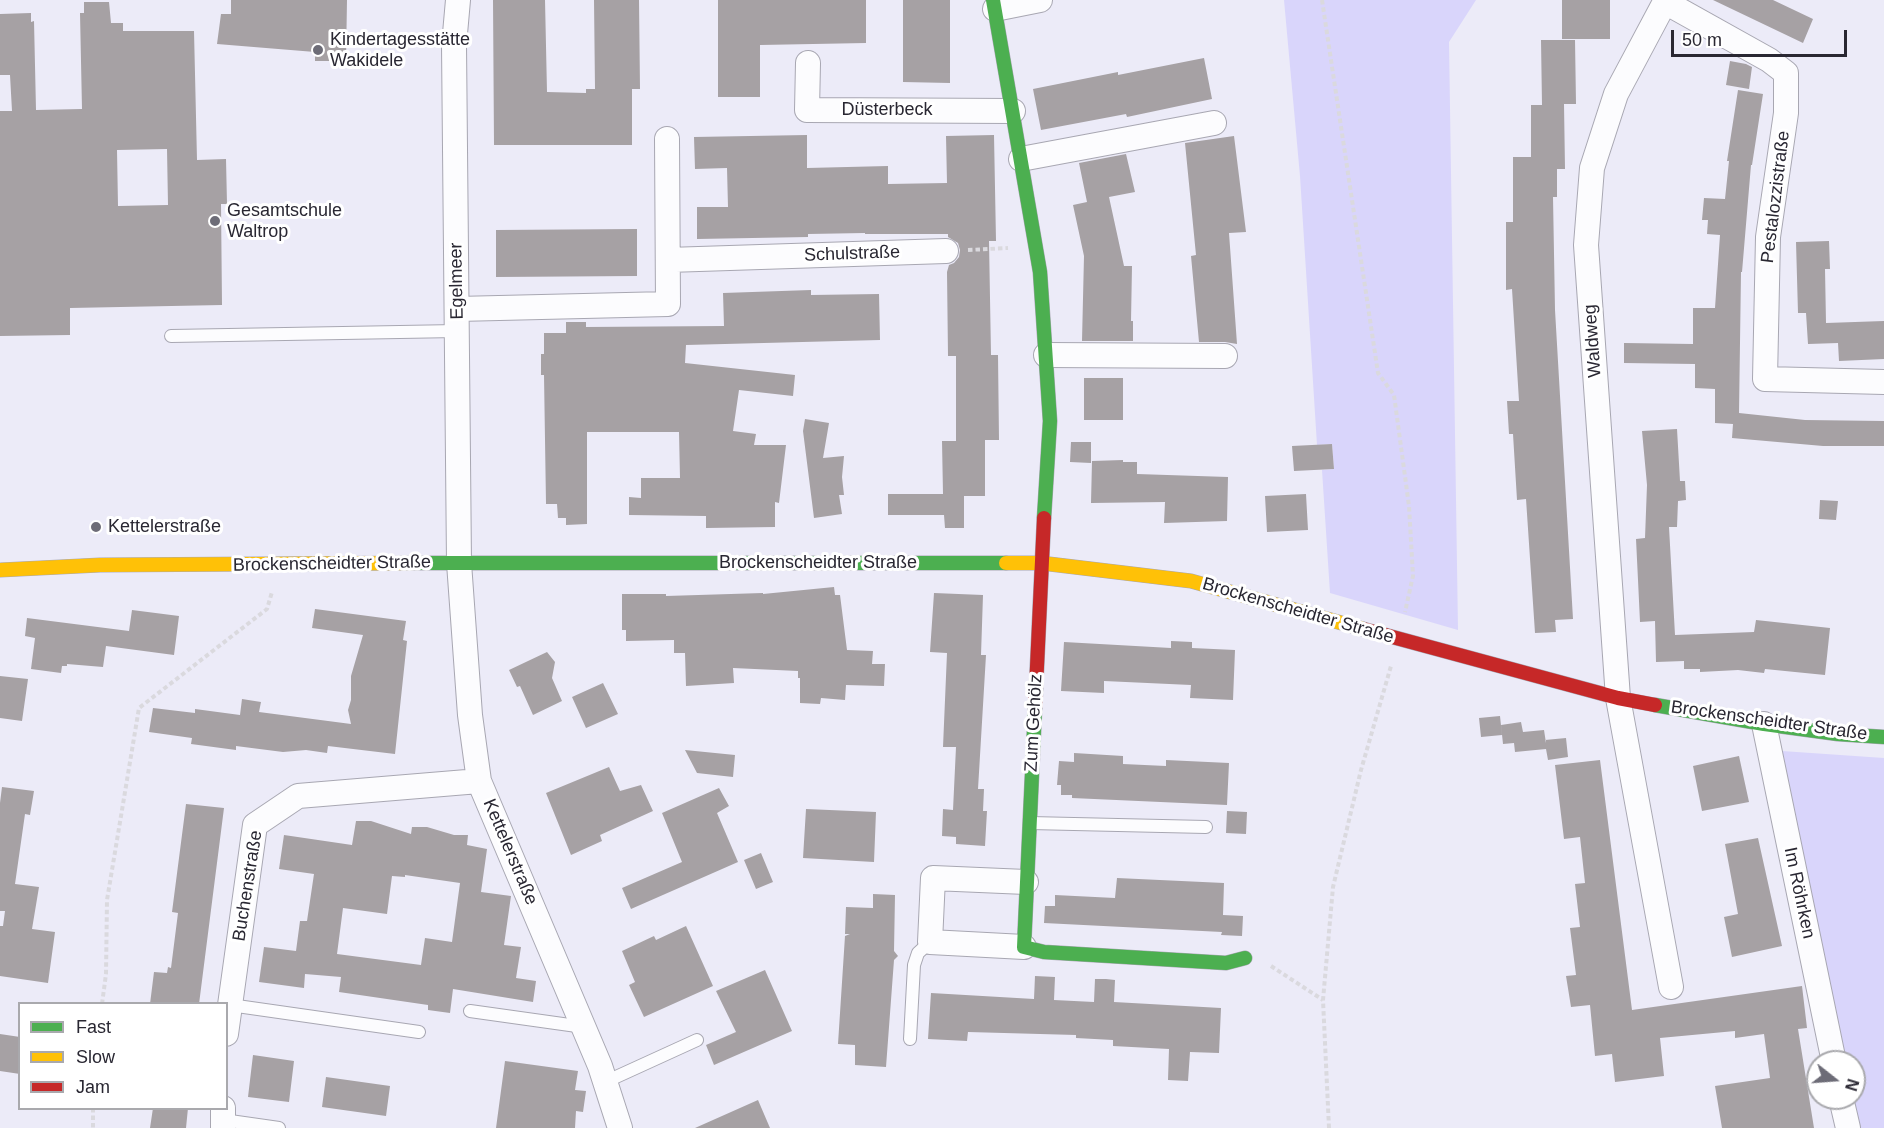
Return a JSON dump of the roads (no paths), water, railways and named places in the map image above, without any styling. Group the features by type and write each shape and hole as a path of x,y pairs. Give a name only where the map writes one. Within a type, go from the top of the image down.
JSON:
{"street":[{"name":"Egelmeer","path":"458,0 454,45 459,562"},
{"path":"1040,0 994,5 1040,272 1050,421 1041,563"},
{"name":"Pestalozzistraße","path":"1665,1 1769,60 1786,74 1786,113 1768,237 1765,379 1884,382"},
{"name":"Waldweg","path":"1618,698 1586,245 1592,168 1616,94 1665,1"},
{"name":"Düsterbeck","path":"808,63 807,110 1013,111"},
{"path":"1021,159 1214,123"},
{"path":"457,320 668,303 667,139"},
{"name":"Schulstraße","path":"668,260 946,251"},
{"path":"1046,355 1225,356"},
{"name":"Brockenscheidter Straße","path":"0,570 100,565 459,562 1041,563 1191,581 1618,698 1764,724 1838,734 1884,737"},
{"name":"Kettelerstraße","path":"459,562 470,715 479,782 584,1027 620,1128"},
{"name":"Zum Gehölz","path":"1024,947 1041,563"},
{"path":"1618,698 1671,987"},
{"name":"Im Röhrken","path":"1764,724 1832,1050"},
{"name":"Buchenstraße","path":"228,1020 255,825 298,795 479,782"},
{"path":"1026,882 933,878 930,942 1024,947 1044,952 1226,963 1245,958"},
{"path":"1844,1110 1848,1128"}],"lane":[{"path":"171,336 457,320"},
{"path":"1029,823 1206,828"},
{"path":"910,1039 914,965 918,953 930,942"},
{"path":"230,1005 419,1032"},
{"path":"470,1011 584,1027"},
{"path":"605,1082 697,1040"},
{"path":"223,1119 279,1128"}],"place":[{"name":"Kindertagesstätte Wakidele","path":"318,50"},
{"name":"Gesamtschule Waltrop","path":"215,221"},
{"name":"Kettelerstraße","path":"96,527"}]}
